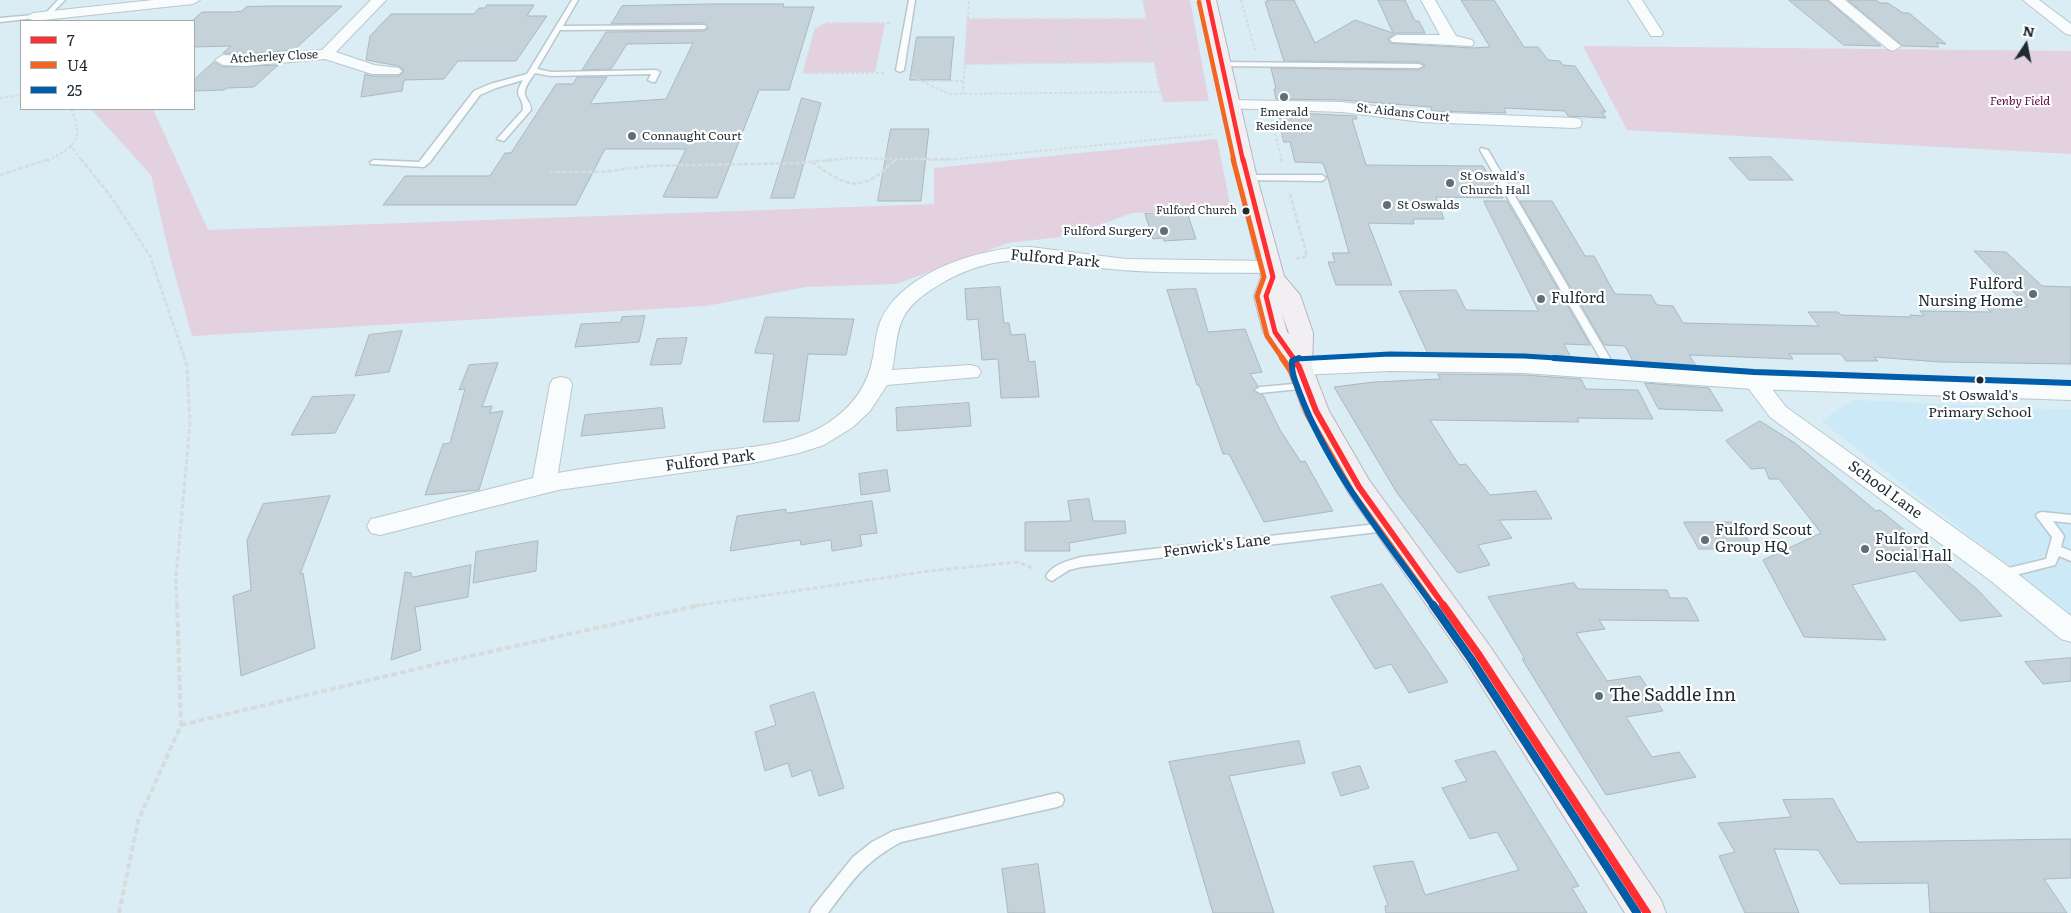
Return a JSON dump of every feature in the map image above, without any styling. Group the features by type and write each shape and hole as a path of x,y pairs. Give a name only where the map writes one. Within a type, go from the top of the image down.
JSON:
{"main road":[{"path":"1208,0 1247,178 1272,272 1266,296 1276,332 1302,376 1316,411 1359,487 1478,654 1647,913"}],"street":[{"path":"39,17 193,0"},
{"name":"Atcherley Close","path":"326,54 379,0"},
{"path":"1428,0 1450,39"},
{"path":"1636,0 1656,33"},
{"path":"1836,0 1893,46"},
{"path":"2030,0 2071,31"},
{"path":"1397,39 1450,39 1467,43"},
{"name":"Atcherley Close","path":"223,60 244,61 326,54 372,70 394,71"},
{"name":"St. Aidans Court","path":"1231,105 1342,107 1422,117 1574,124"},
{"name":"Fulford Park","path":"380,526 544,484 582,477 766,454 819,438 842,423 865,404 879,378 892,318 915,290 927,282 990,257 1020,253 1106,264 1272,272"},
{"path":"1302,376 1430,363 1524,365 1754,381 2071,392"},
{"path":"879,378 970,372"},
{"name":"School Lane","path":"1754,381 1778,412 2000,574 2071,631"},
{"path":"544,484 561,384"}],"lane":[{"path":"0,26 4,20 39,17 62,0"},
{"path":"501,139 527,110 527,104 521,95 521,90 575,0"},
{"path":"900,70 912,0"},
{"path":"558,28 704,27"},
{"path":"1221,60 1259,64 1419,66"},
{"path":"374,162 421,165 427,160 477,93 531,73 656,72 652,80"},
{"path":"1484,150 1613,372"},
{"path":"1247,178 1322,178"},
{"path":"1260,390 1302,376"},
{"path":"2000,574 2051,562 2058,536 2042,516 2071,519"},
{"name":"Fenwick's Lane","path":"1052,576 1065,567 1081,562 1386,527"},
{"path":"2054,550 2071,556"},
{"path":"818,913 858,862 877,847 898,836 1057,800"}],"path":[{"path":"963,94 968,0"},
{"path":"908,22 827,23 815,29 802,73 893,73 900,70 949,94 1160,92 1143,0"},
{"path":"1241,0 1259,64"},
{"path":"967,19 1146,19"},
{"path":"1058,19 1058,36"},
{"path":"966,41 1046,40 1058,36 1068,40 1201,40"},
{"path":"1046,40 1051,44 1058,45 1065,44 1068,40"},
{"path":"1058,45 1060,63"},
{"path":"964,64 1155,62"},
{"path":"922,81 963,81"},
{"path":"0,98 20,95"},
{"path":"1268,106 1307,256 1272,272"},
{"path":"0,175 33,166 55,157 70,145 77,136 79,127 71,110"},
{"path":"549,172 600,172 650,166 812,162 851,158 947,160 1220,133"},
{"path":"70,145 112,198 150,256 187,366 190,423 176,578 181,725 138,821 119,913"},
{"path":"812,162 847,186 858,186 870,182 884,172 896,159"},
{"path":"181,725 436,664 701,606 929,571 1018,562 1052,576"}],"shaded area":[{"path":"1852,400 2071,410 2071,614 1821,421"}],"green space":[{"path":"1143,0 1190,0 1209,101 1163,102 1154,62 964,64 967,19 1146,19"},
{"path":"827,23 885,23 875,72 803,73 815,29"},
{"name":"Fenby Field","path":"1583,46 2071,51 2071,154 1627,130"},
{"path":"92,110 153,110 208,230 934,204 934,168 1217,139 1231,209 1132,213 1069,236 1008,243 896,284 806,287 706,306 192,336 170,257 151,175"}],"building":[{"path":"1267,0 1294,0 1315,43 1355,20 1393,33 1378,0 1405,0 1415,21 1419,21 1425,33 1396,33 1388,39 1390,43 1472,48 1490,47 1461,0 1494,0 1524,47 1538,47 1548,60 1560,61 1563,65 1575,66 1606,112 1602,112 1606,118 1568,116 1565,111 1504,108 1506,113 1432,111 1431,107 1342,100 1276,99 1274,89 1276,89 1271,68 1419,70 1425,65 1419,62 1284,61 1265,2 1268,2"},
{"path":"1789,0 1827,0 1881,46 1844,45"},
{"path":"1848,0 1876,0 1880,3 1888,3 1903,13 1909,13 1946,44 1936,43 1939,47 1903,46"},
{"path":"784,4 783,7 814,7 789,90 759,90 717,198 663,197 686,149 605,149 576,205 383,205 405,176 490,176 505,153 511,153 556,84 573,84 577,77 607,77 590,104 666,99 693,43 627,44 611,69 582,70 606,32 704,31 709,28 704,23 611,24 622,6"},
{"path":"487,5 534,5 527,16 547,16 516,61 458,61 444,79 404,80 402,91 361,97 365,74 372,76 399,76 404,71 399,66 366,60 370,36 391,14 474,14 479,8 485,8"},
{"path":"342,6 294,50 244,54 223,53 231,46 195,47 194,19 202,12 234,12 242,11 246,7"},
{"path":"917,37 954,37 950,80 910,80"},
{"path":"214,62 223,67 278,65 254,87 195,91 195,79"},
{"path":"802,98 821,103 794,198 771,198"},
{"path":"1278,112 1356,116 1357,119 1352,119 1366,165 1483,166 1503,198 1436,197 1444,219 1413,219 1414,224 1368,223 1392,285 1336,285 1328,262 1335,262 1332,253 1349,253 1323,163 1295,162 1290,142 1284,142"},
{"path":"891,129 929,129 921,201 878,201"},
{"path":"1771,157 1793,180 1749,180 1729,158"},
{"path":"1484,201 1507,201 1590,345 1564,344 1571,358 1428,354 1399,291 1456,290 1466,310 1538,311"},
{"path":"1520,201 1552,201 1585,256 1594,256 1615,294 1651,295 1657,305 1673,306 1683,323 1819,326 1808,312 1911,317 1910,315 1924,316 1920,311 1991,312 1985,306 2028,307 1974,251 2006,252 2042,286 2071,287 2071,364 1940,362 1874,357 1878,361 1846,361 1841,354 1789,354 1793,359 1689,355 1697,367 1634,363 1625,346 1605,345"},
{"name":"Fulford Surgery","path":"1187,212 1196,239 1164,241 1163,238 1153,239 1145,214"},
{"path":"1000,287 1004,323 1009,323 1011,335 1025,334 1029,362 1035,361 1039,397 1001,398 998,359 982,360 978,319 967,320 965,289"},
{"path":"1196,289 1208,332 1245,329 1262,372 1250,374 1258,386 1253,391 1263,395 1280,430 1301,462 1305,461 1333,511 1264,522 1229,454 1223,454 1199,385 1197,385 1167,290"},
{"path":"645,316 639,342 575,347 581,324 621,322 622,317"},
{"path":"766,317 854,319 846,355 808,354 799,421 763,422 774,354 755,353"},
{"path":"402,331 389,372 355,376 369,335"},
{"path":"687,338 681,364 650,365 657,339"},
{"path":"498,363 482,407 492,406 490,413 503,411 479,490 425,495 443,444 450,443 465,389 459,390 469,365"},
{"path":"1438,374 1524,375 1581,379 1586,389 1638,390 1653,419 1577,418 1579,422 1430,420 1459,465 1466,464 1490,495 1536,491 1552,519 1499,520 1512,538 1478,545 1490,565 1458,573 1397,493 1334,387 1374,382 1440,379"},
{"path":"1645,383 1709,388 1723,411 1659,409"},
{"path":"355,395 335,433 291,435 312,397"},
{"path":"969,403 971,426 897,431 896,408"},
{"path":"662,408 665,428 581,436 585,415"},
{"path":"1760,421 1795,443 1876,511 1880,510 1977,589 2002,616 1960,621 1915,571 1852,585 1886,640 1804,637 1763,560 1821,533 1779,479 1769,479 1765,468 1751,469 1726,441"},
{"path":"887,470 890,491 861,495 859,474"},
{"path":"330,496 300,574 303,573 315,648 241,676 233,596 251,590 247,540 263,504"},
{"path":"1089,499 1093,521 1125,521 1126,533 1069,543 1070,551 1025,551 1025,522 1071,521 1068,501"},
{"path":"872,501 877,533 860,535 862,546 832,551 831,540 801,545 800,540 730,551 737,516 786,509 786,513"},
{"name":"Fulford Scout Group HQ","path":"1684,522 1737,522 1754,549 1699,549"},
{"path":"538,541 536,571 473,583 476,552"},
{"path":"471,565 468,597 415,607 421,650 391,660 405,572 411,573 412,577"},
{"path":"1574,583 1578,589 1667,590 1670,598 1687,598 1699,621 1599,620 1605,629 1576,633 1607,681 1640,676 1663,711 1626,717 1652,757 1679,752 1696,777 1606,795 1522,659 1525,659 1488,597"},
{"path":"1382,584 1448,682 1409,693 1391,664 1375,669 1331,597"},
{"path":"2071,658 2071,681 2043,684 2025,662"},
{"path":"814,692 844,788 819,796 811,770 792,777 788,763 765,771 755,732 776,725 770,706"},
{"path":"1299,741 1305,763 1229,776 1274,913 1213,913 1169,762"},
{"path":"1495,751 1579,886 1572,888 1587,913 1386,913 1385,906 1388,905 1373,866 1413,861 1425,895 1519,870 1497,832 1470,839 1442,788 1467,781 1455,761"},
{"path":"1360,766 1369,788 1341,796 1332,773"},
{"path":"1833,799 1857,842 2071,839 2071,878 2044,879 2067,913 1930,913 1928,883 1840,884 1818,850 1774,849 1799,913 1745,913 1719,856 1735,852 1718,823 1791,817 1783,800"},
{"path":"1038,864 1045,913 1008,913 1002,869"}],"transit line":[{"name":"7","path":"1208,0 1247,178 1273,277 1266,296 1275,332 1299,367 1316,411 1359,487 1478,654 1647,913"},
{"name":"U4","path":"1199,2 1238,180 1264,277 1257,296 1267,336 1291,371 1308,415 1352,492 1471,659 1637,913"},
{"name":"25","path":"1637,913 1471,659 1351,491 1308,414 1291,369 1292,361 1299,358 1390,354 1524,356 1754,372 2071,383"}],"place":[{"name":"Emerald Residence","path":"1284,97"},
{"name":"Connaught Court","path":"632,136"},
{"name":"St Oswald's Church Hall","path":"1450,183"},
{"name":"St Oswalds","path":"1387,205"},
{"name":"Fulford Church","path":"1246,211"},
{"name":"Fulford Surgery","path":"1164,231"},
{"name":"Fulford Nursing Home","path":"2033,294"},
{"name":"Fulford","path":"1541,299"},
{"name":"St Oswald's Primary School","path":"1980,380"},
{"name":"Fulford Scout Group HQ","path":"1705,540"},
{"name":"Fulford Social Hall","path":"1865,549"},
{"name":"The Saddle Inn","path":"1599,696"}]}
